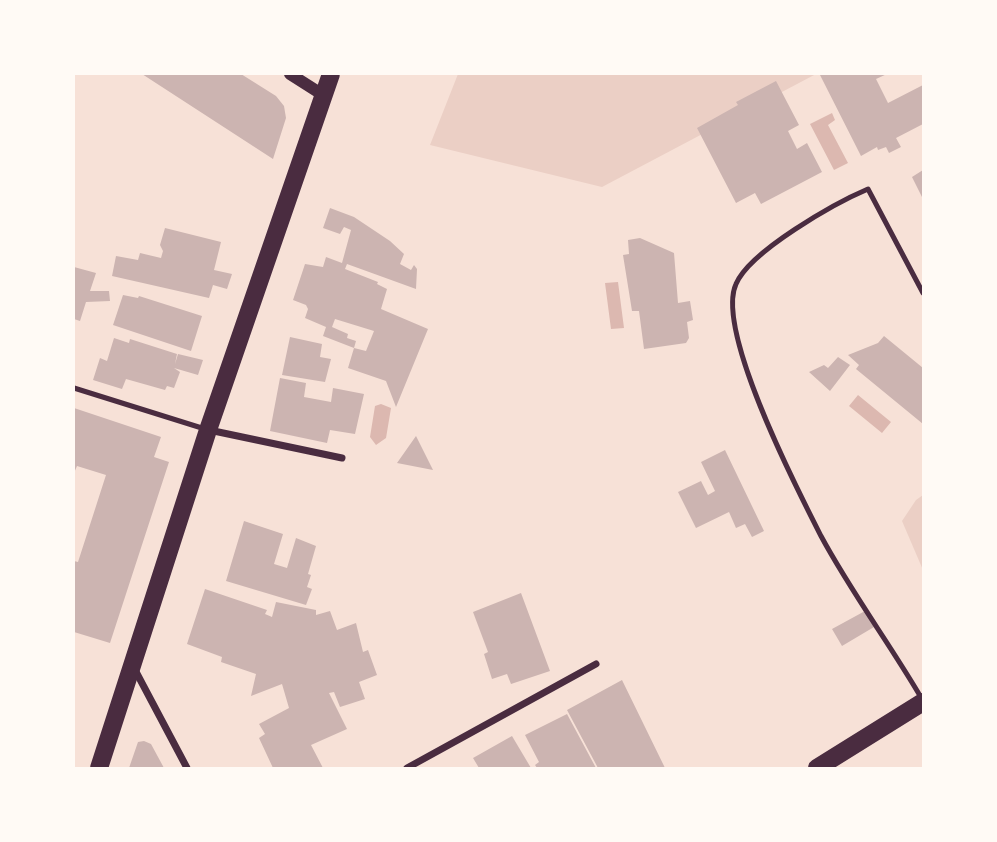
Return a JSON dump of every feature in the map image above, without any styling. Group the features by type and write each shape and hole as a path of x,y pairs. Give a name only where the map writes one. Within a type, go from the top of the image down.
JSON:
{"main road":[{"path":"99,768 134,667 208,430 331,74"},
{"path":"817,768 840,762 923,702"}],"street":[{"path":"290,74 324,95"},
{"path":"208,430 342,458"},
{"path":"407,768 596,664"},
{"path":"134,667 187,768"}],"lane":[{"path":"923,293 868,189 813,218 750,263 735,284 731,303 735,336 744,370 822,537 923,702"},
{"path":"74,388 208,430"}],"shaded area":[{"path":"458,74 816,74 602,187 430,145"},
{"path":"832,113 835,120 828,125 848,163 834,170 810,124"},
{"path":"618,282 624,328 611,329 605,283"},
{"path":"858,395 891,422 882,433 849,406"},
{"path":"381,404 391,408 386,438 376,445 370,437 375,406"},
{"path":"923,495 923,570 902,521 916,500"}],"building":[{"path":"142,74 241,74 276,96 284,106 286,118 273,159"},
{"path":"887,74 876,79 888,103 923,85 923,124 896,138 901,147 889,153 886,147 878,150 877,147 861,156 820,75"},
{"path":"776,81 799,125 788,131 797,149 807,143 822,172 761,204 755,193 736,203 697,128 738,105 736,102"},
{"path":"923,170 923,199 912,177"},
{"path":"330,208 354,217 390,241 404,254 400,264 411,270 414,265 417,269 416,289 347,264 345,269 378,282 377,284 387,289 381,309 428,329 396,407 386,381 348,368 354,348 323,336 326,327 305,318 308,309 306,305 293,300 305,264 323,267 326,257 342,263 351,230 344,227 340,234 323,228","holes":["335,319 374,331 366,351 354,348 356,341 332,327"]},
{"path":"165,228 221,242 214,270 232,274 227,289 213,285 209,298 112,276 116,256 138,260 140,253 161,258 163,251 160,245"},
{"path":"640,238 674,253 678,303 690,301 693,320 687,322 689,338 686,343 644,349 639,311 632,311 623,255 629,254 628,240"},
{"path":"74,267 96,273 90,291 109,291 110,301 86,302 80,321 74,319"},
{"path":"123,295 139,296 202,316 191,351 113,325"},
{"path":"884,336 923,368 923,424 856,369 859,365 848,355 878,343"},
{"path":"290,337 322,344 320,357 331,359 325,382 282,375"},
{"path":"114,338 129,343 130,339 177,354 175,364 178,354 203,360 198,375 174,368 180,372 174,388 167,386 165,390 126,379 122,389 93,380 100,358 107,361"},
{"path":"838,357 850,365 830,391 809,372 824,365 828,368"},
{"path":"280,378 306,383 304,397 331,402 333,388 364,394 355,434 330,430 327,443 270,431"},
{"path":"74,408 161,437 154,457 169,462 110,643 74,632 74,561 78,562 106,475 77,466 74,473"},
{"path":"416,436 433,470 397,463"},
{"path":"725,450 764,531 752,537 745,524 736,528 729,512 696,528 678,492 701,481 708,495 715,491 701,462"},
{"path":"244,521 283,534 274,564 287,568 296,538 316,546 308,574 311,575 307,587 312,589 306,605 226,581"},
{"path":"205,589 267,610 265,614 272,617 276,602 316,610 316,615 330,611 337,630 356,623 363,652 368,650 377,675 359,682 365,699 340,707 334,692 329,693 347,729 311,745 323,768 273,768 259,738 265,734 259,724 289,708 282,684 251,696 256,674 221,662 222,657 187,644"},
{"path":"521,593 550,671 511,684 507,674 492,679 484,654 488,652 473,612"},
{"path":"865,611 874,627 842,646 832,629"},
{"path":"622,680 665,768 598,768 567,710"},
{"path":"567,714 596,768 537,768 535,765 539,762 525,735"},
{"path":"512,736 531,768 479,768 473,758"},
{"path":"138,742 151,744 164,768 129,768"}]}
